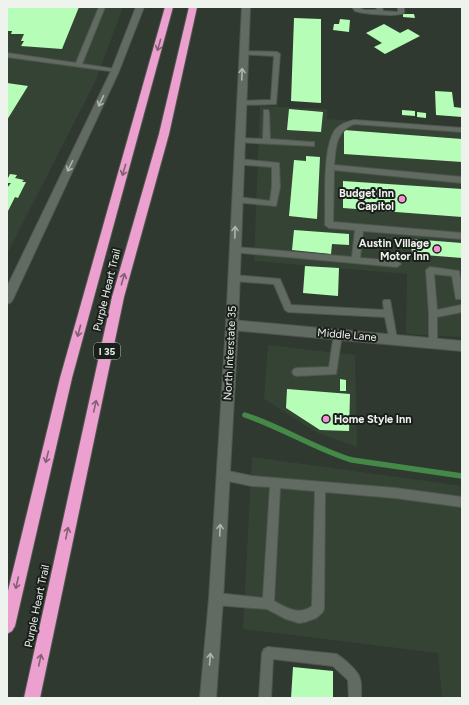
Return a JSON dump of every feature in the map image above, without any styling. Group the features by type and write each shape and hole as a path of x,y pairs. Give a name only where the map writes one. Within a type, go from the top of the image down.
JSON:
{"highway":[{"name":"Purple Heart Trail","path":"7,626 66,378 170,7"},
{"name":"Purple Heart Trail","path":"32,698 118,297 164,134 193,7"}],"main road":[{"path":"7,299 116,71 140,7"},
{"name":"North Interstate 35","path":"206,695 216,599 232,324 246,7"},
{"name":"Middle Lane","path":"232,324 462,346"}],"lane":[{"path":"78,66 102,7"},
{"path":"356,7 357,10 364,12 379,10 398,14 401,13 400,7"},
{"path":"241,103 274,102 277,54 243,54"},
{"path":"7,55 116,71"},
{"path":"266,112 266,142"},
{"path":"462,130 354,122 347,124 337,132 332,149 329,225 462,236"},
{"path":"239,140 312,144"},
{"path":"237,200 273,204 276,187 276,165 238,162"},
{"path":"331,167 462,180"},
{"path":"356,260 359,227"},
{"path":"235,250 397,264"},
{"path":"433,343 430,270 456,273 459,298"},
{"path":"234,278 277,281 288,308 389,314"},
{"path":"387,302 393,339"},
{"path":"433,314 461,309"},
{"path":"297,372 333,371 338,334"},
{"path":"223,475 252,481 395,493 462,502"},
{"path":"268,604 275,483"},
{"path":"216,599 268,604 292,618 312,615 318,609 320,487"},
{"path":"265,698 268,653 336,660 354,677 355,698"}],"shaded area":[{"path":"7,7 123,7 96,80 7,254"},
{"path":"260,106 327,109 327,119 462,129 462,337 406,334 407,274 254,261"},
{"path":"268,345 355,355 357,447 316,432 264,399"},
{"path":"252,457 462,486 462,698 442,698 438,653 243,629"}],"building":[{"path":"7,7 79,7 62,49 21,46 24,41 21,41 24,34 11,34 12,31 7,31"},
{"path":"403,14 414,14 415,18 403,17"},
{"path":"294,18 321,19 321,103 291,101"},
{"path":"340,19 350,20 349,32 333,30 334,24 339,24"},
{"path":"384,24 400,33 408,29 420,36 385,54 374,47 382,43 366,33"},
{"path":"7,83 28,86 7,120"},
{"path":"435,91 452,92 454,107 462,108 462,117 436,115"},
{"path":"289,109 323,112 321,132 287,130"},
{"path":"402,110 415,111 415,116 402,115"},
{"path":"417,112 426,113 426,118 417,117"},
{"path":"344,130 462,139 462,162 344,154"},
{"path":"306,156 320,157 317,219 289,216 294,160 306,161"},
{"path":"10,174 17,175 15,178 24,180 22,182 26,182 18,198 15,197 7,213 7,188 11,183 7,183 7,180"},
{"name":"Budget Inn Capitol","path":"343,181 462,189 462,217 343,208"},
{"path":"294,230 349,234 349,245 332,244 331,254 292,250"},
{"name":"Austin Village Motor Inn","path":"411,239 462,243 462,258 412,254"},
{"path":"305,266 339,268 338,296 303,293"},
{"path":"340,379 346,380 346,391 340,391"},
{"name":"Home Style Inn","path":"287,389 350,394 349,431 320,430 286,408"},
{"path":"293,667 333,671 333,698 291,698"}],"waterway":[{"path":"245,415 325,450 352,460 462,476"}],"place":[{"name":"Budget Inn Capitol","path":"402,199"},
{"name":"Austin Village Motor Inn","path":"437,249"},
{"name":"Home Style Inn","path":"326,419"}]}
